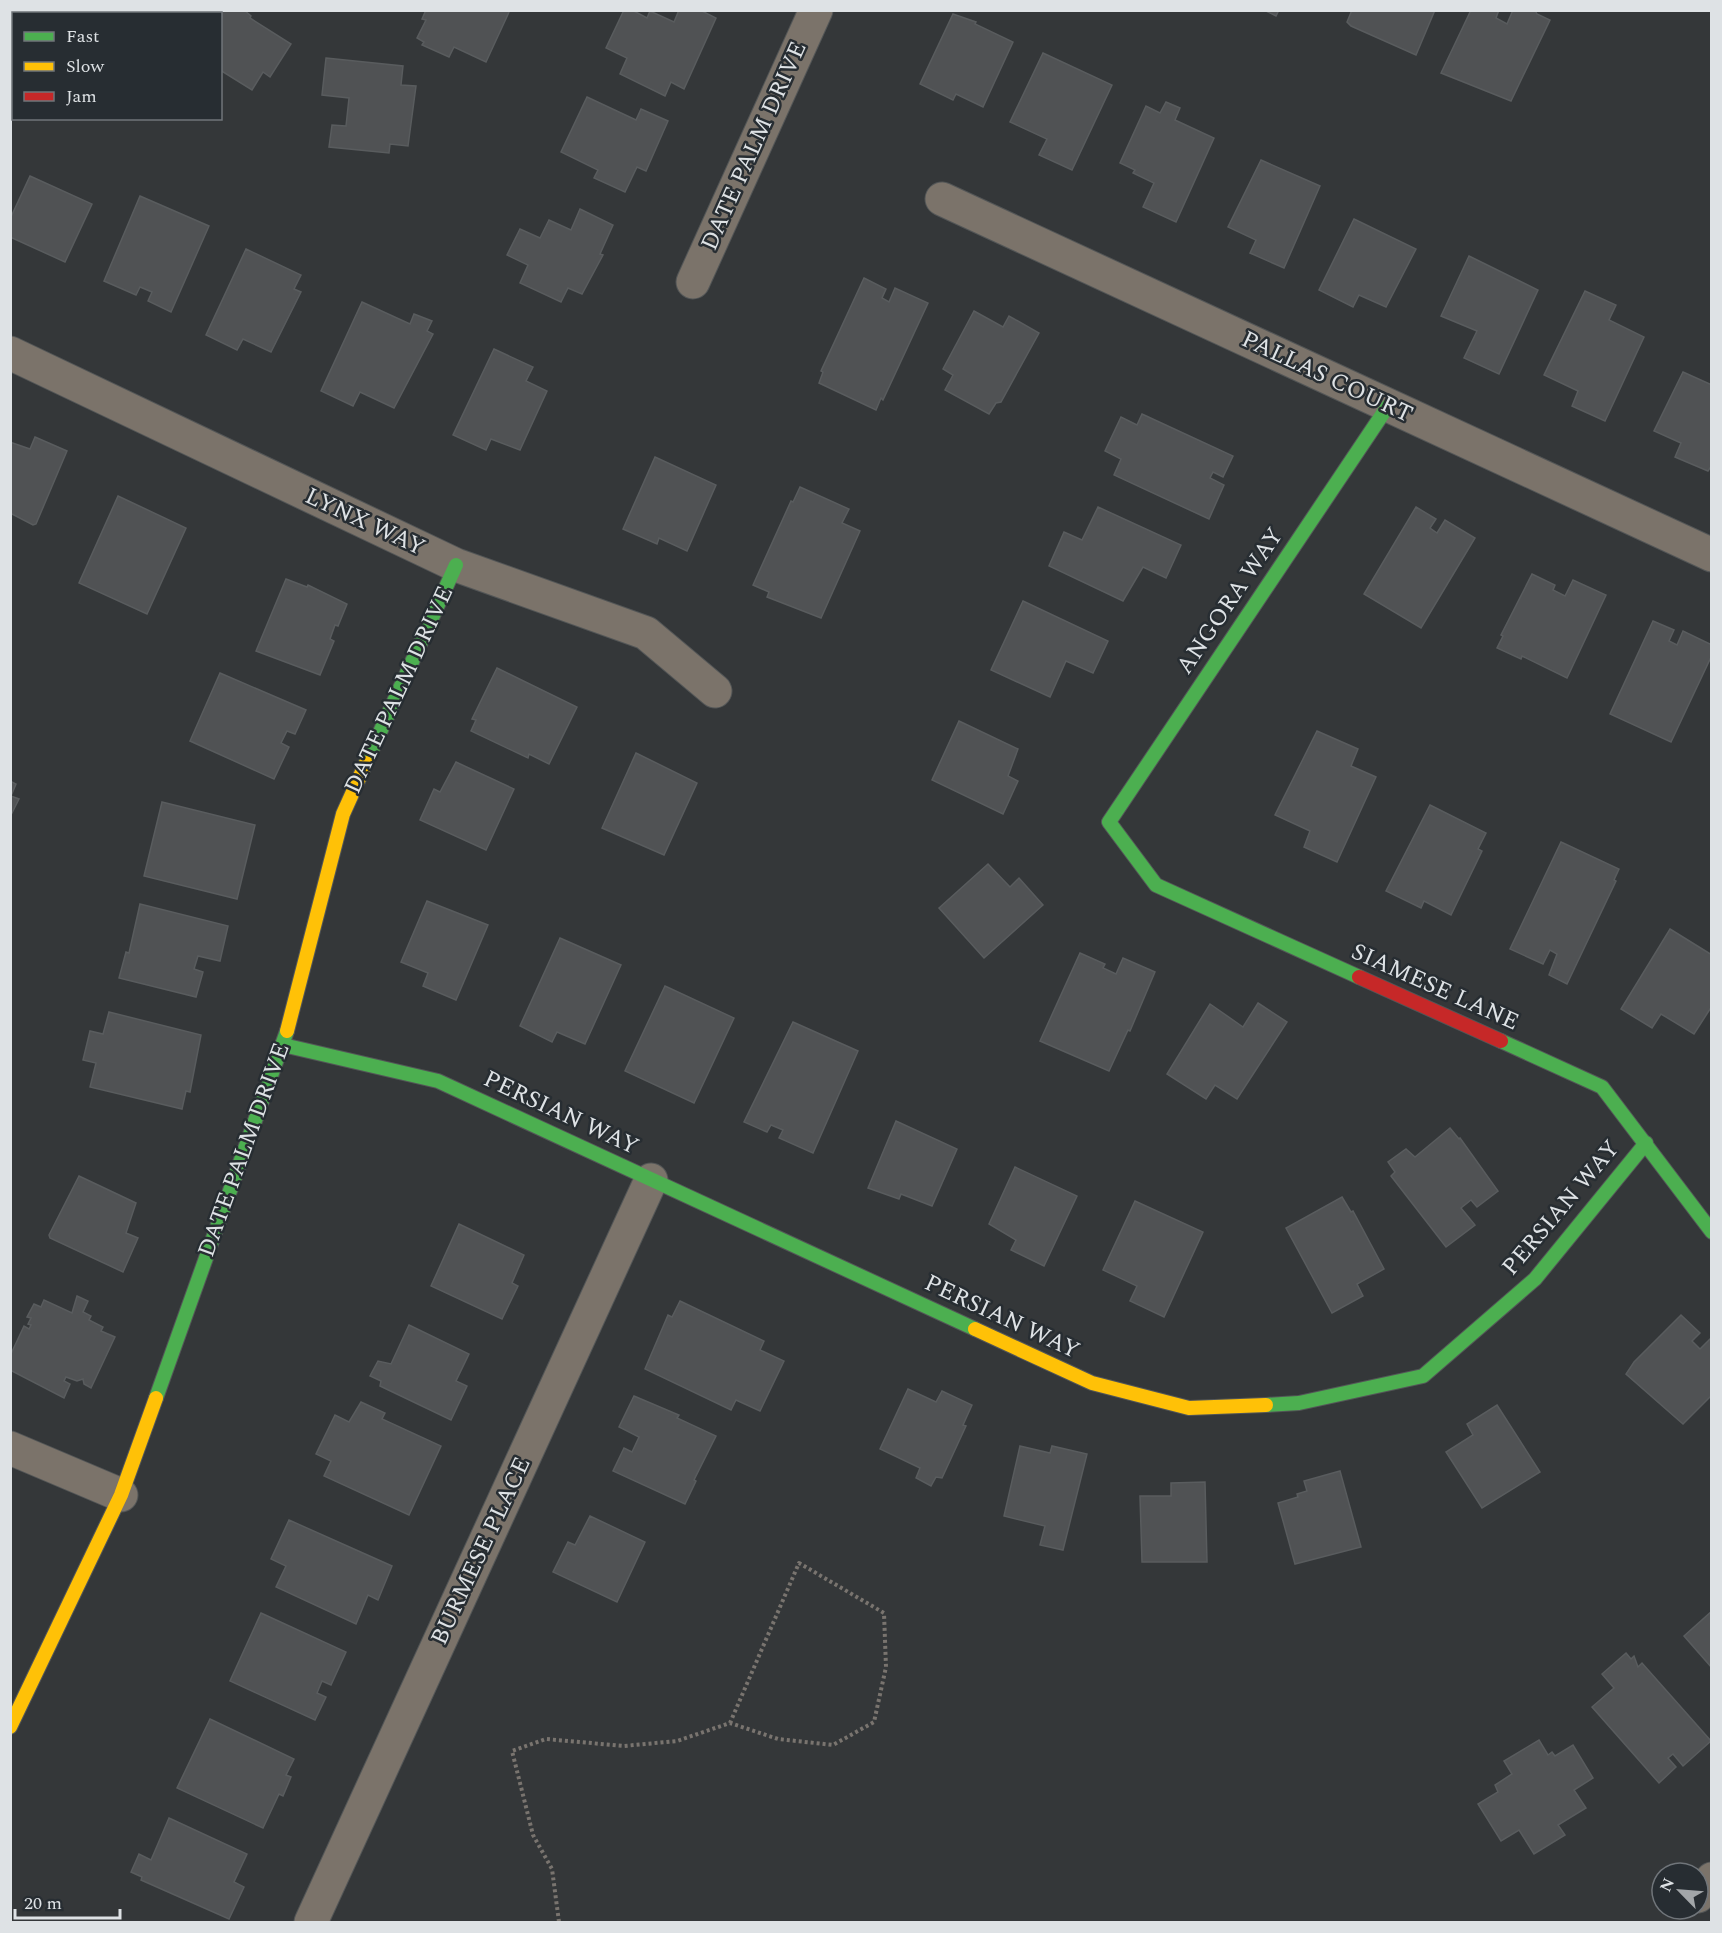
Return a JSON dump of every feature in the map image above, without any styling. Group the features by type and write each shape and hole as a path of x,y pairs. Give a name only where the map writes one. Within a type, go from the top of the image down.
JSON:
{"street":[{"name":"DATE PALM DRIVE","path":"693,282 816,10"},
{"name":"PALLAS COURT","path":"942,199 1712,555"},
{"name":"LYNX WAY","path":"10,353 456,565 646,633 715,691"},
{"name":"ANGORA WAY","path":"1109,822 1388,405"},
{"name":"DATE PALM DRIVE","path":"10,1727 121,1495 283,1045 343,814 456,565"},
{"name":"SIAMESE LANE","path":"1109,822 1156,885 1602,1087 1712,1232"},
{"name":"PERSIAN WAY","path":"283,1045 438,1081 1092,1383 1189,1408 1299,1403 1423,1376 1535,1279 1646,1143"},
{"name":"BURMESE PLACE","path":"311,1923 651,1179"},
{"path":"10,1448 121,1495"}],"path":[{"path":"559,1923 552,1869 533,1835 512,1751 546,1739 624,1746 677,1741 730,1723 778,1739 833,1745 874,1722 886,1667 884,1613 798,1563 730,1723"}],"building":[{"path":"212,10 244,10 251,16 250,18 291,44 270,77 263,72 252,90 222,71 222,12 211,12"},
{"path":"426,10 510,10 486,62 454,47 449,57 422,45 424,42 417,38 426,20 422,19"},
{"path":"624,10 632,10 647,18 650,11 674,22 679,10 700,10 716,18 684,89 671,82 665,96 620,74 627,58 606,48"},
{"path":"1264,10 1279,10 1276,16"},
{"path":"1352,10 1435,10 1416,55 1351,26 1347,22"},
{"path":"1471,10 1499,10 1496,18 1507,24 1513,10 1535,10 1537,14 1550,20 1511,101 1441,73"},
{"path":"953,14 976,22 975,24 1013,42 983,107 956,94 953,100 920,84"},
{"path":"1043,53 1112,85 1072,170 1039,155 1047,139 1010,122"},
{"path":"326,58 403,66 401,85 416,86 408,146 390,144 389,153 329,147 332,125 346,126 349,98 322,95"},
{"path":"587,97 636,120 641,109 668,121 646,171 637,167 625,192 594,178 598,170 561,152"},
{"path":"1166,102 1180,108 1175,120 1214,138 1176,222 1143,207 1154,183 1133,173 1135,170 1120,163 1146,106 1160,113"},
{"path":"1261,160 1320,186 1284,268 1250,253 1256,240 1228,227"},
{"path":"30,176 92,204 65,262 10,237 10,219"},
{"path":"140,196 209,226 171,312 148,301 152,292 140,287 136,295 104,281"},
{"path":"580,209 613,225 600,254 603,255 582,294 568,288 561,302 520,283 528,265 507,255 520,229 540,238 549,220 571,230"},
{"path":"1354,219 1416,249 1386,307 1359,295 1353,307 1319,290"},
{"path":"246,249 301,275 294,289 301,292 271,352 243,339 237,350 206,335"},
{"path":"1469,256 1538,290 1499,374 1464,358 1477,331 1441,316"},
{"path":"864,278 886,289 882,298 889,302 895,288 928,303 883,400 881,398 876,410 819,383 823,372 821,371"},
{"path":"1585,291 1616,305 1609,320 1644,337 1605,421 1572,406 1578,391 1544,375"},
{"path":"362,302 410,324 414,314 432,321 427,331 433,334 394,408 360,392 353,406 321,391"},
{"path":"974,311 1003,327 1009,316 1039,333 1001,402 996,403 989,414 945,390 953,375 943,369"},
{"path":"494,349 533,367 526,381 547,391 520,450 491,439 486,450 453,435"},
{"path":"1683,372 1712,385 1712,465 1708,471 1675,457 1681,443 1654,431"},
{"path":"1142,414 1233,456 1223,477 1213,472 1210,478 1224,485 1209,519 1114,475 1121,459 1105,451 1121,417 1137,425"},
{"path":"35,437 67,451 36,524 33,525 10,513 10,442 30,449"},
{"path":"655,457 716,485 687,551 659,538 657,544 623,529"},
{"path":"800,487 849,509 842,523 860,531 821,618 767,597 769,592 753,585 791,501 793,502"},
{"path":"118,496 186,528 147,614 79,583"},
{"path":"1098,507 1181,545 1166,578 1143,567 1123,601 1049,566 1064,532 1082,540"},
{"path":"1416,507 1436,519 1430,528 1437,533 1445,520 1475,538 1421,628 1364,594"},
{"path":"1532,574 1555,585 1553,590 1565,596 1573,580 1606,595 1567,678 1522,656 1521,659 1497,648 1503,636 1501,635"},
{"path":"286,579 307,587 308,585 347,604 338,626 335,625 330,639 334,641 320,675 256,651"},
{"path":"1023,601 1108,641 1093,673 1066,661 1050,697 991,670"},
{"path":"1653,621 1674,630 1669,641 1677,645 1683,631 1712,645 1712,655 1671,742 1610,714"},
{"path":"497,668 577,707 549,764 529,754 528,758 471,731 476,720 472,719"},
{"path":"220,673 306,710 295,734 287,731 281,743 289,747 274,779 190,741"},
{"path":"959,721 1018,749 1008,776 1018,781 1003,814 932,780"},
{"path":"1317,731 1358,749 1351,766 1376,777 1337,862 1304,847 1310,831 1275,815"},
{"path":"636,753 697,783 664,855 602,828"},
{"path":"456,762 514,789 486,850 420,820 434,789 440,792"},
{"path":"10,781 16,784 11,796 19,799 10,817"},
{"path":"162,802 255,825 237,899 144,876"},
{"path":"1430,805 1486,833 1478,849 1482,851 1451,915 1424,901 1421,908 1386,891"},
{"path":"1561,842 1619,869 1614,880 1616,881 1567,984 1549,975 1557,954 1550,950 1543,964 1510,949"},
{"path":"988,864 1010,887 1019,878 1043,905 984,958 939,908"},
{"path":"427,901 488,925 456,1000 423,986 428,973 401,962"},
{"path":"140,904 228,926 220,961 198,956 194,969 203,972 196,997 119,978 126,952 129,953"},
{"path":"1670,929 1712,955 1712,1006 1694,1034 1661,1014 1652,1028 1621,1009"},
{"path":"560,938 621,965 585,1044 557,1032 552,1042 520,1026"},
{"path":"1080,953 1105,964 1103,968 1116,974 1123,958 1155,972 1130,1031 1128,1030 1109,1071 1040,1041"},
{"path":"665,986 734,1018 694,1103 625,1071"},
{"path":"1258,1003 1287,1022 1237,1099 1215,1085 1206,1099 1167,1074 1210,1004 1243,1027"},
{"path":"109,1012 201,1035 190,1092 186,1091 182,1109 90,1087 96,1063 83,1060 90,1031 103,1034"},
{"path":"793,1022 858,1051 813,1153 779,1138 783,1130 771,1125 767,1132 744,1122"},
{"path":"896,1121 957,1149 932,1206 901,1194 899,1199 868,1188"},
{"path":"1450,1128 1460,1138 1498,1191 1477,1207 1471,1200 1461,1208 1475,1225 1446,1247 1391,1176 1395,1172 1388,1162 1406,1149 1415,1157"},
{"path":"1015,1167 1077,1196 1044,1266 1011,1250 1016,1240 989,1224"},
{"path":"79,1176 136,1203 126,1233 138,1238 123,1272 50,1238 49,1235"},
{"path":"1342,1197 1351,1212 1353,1211 1384,1269 1357,1284 1363,1296 1332,1313 1286,1228"},
{"path":"1135,1201 1203,1232 1164,1317 1130,1301 1137,1286 1103,1270"},
{"path":"459,1224 524,1255 512,1283 518,1286 502,1319 431,1286"},
{"path":"77,1296 88,1301 83,1312 91,1316 89,1320 103,1327 101,1331 115,1337 91,1388 84,1384 83,1379 77,1381 66,1377 64,1381 70,1384 64,1398 10,1370 10,1356 24,1326 29,1329 31,1325 28,1324 31,1318 27,1317 34,1304 41,1307 44,1300 72,1313"},
{"path":"680,1301 764,1341 760,1350 784,1361 760,1411 736,1400 731,1410 645,1369 668,1315 672,1317"},
{"path":"1681,1315 1700,1333 1692,1341 1700,1349 1712,1337 1712,1395 1683,1424 1626,1374 1634,1362"},
{"path":"409,1325 469,1354 456,1381 467,1386 451,1420 380,1386 381,1381 370,1376 378,1361 391,1364"},
{"path":"908,1389 936,1402 942,1391 972,1405 963,1425 966,1426 942,1478 936,1477 931,1486 916,1478 920,1468 880,1449"},
{"path":"634,1396 679,1415 677,1418 716,1436 685,1504 613,1471 624,1448 632,1452 639,1437 619,1427"},
{"path":"361,1402 385,1413 382,1419 441,1446 409,1515 324,1476 331,1461 316,1454 335,1415 349,1422"},
{"path":"1497,1405 1540,1472 1482,1508 1446,1452 1473,1435 1467,1424"},
{"path":"1020,1446 1050,1453 1052,1446 1087,1454 1063,1550 1040,1545 1045,1526 1004,1516"},
{"path":"1340,1471 1361,1547 1295,1564 1278,1503 1298,1497 1297,1494 1307,1491 1304,1481"},
{"path":"1205,1482 1207,1562 1142,1562 1140,1496 1171,1496 1171,1483"},
{"path":"590,1516 645,1542 617,1602 553,1572 568,1542 575,1545"},
{"path":"289,1520 392,1566 378,1600 368,1595 356,1624 276,1587 286,1566 271,1559"},
{"path":"1712,1611 1712,1668 1684,1636"},
{"path":"261,1613 346,1652 331,1685 322,1681 317,1693 326,1697 315,1720 230,1681"},
{"path":"1626,1653 1631,1659 1634,1656 1638,1667 1642,1663 1711,1741 1683,1766 1673,1754 1668,1758 1676,1767 1659,1783 1592,1707 1614,1688 1602,1674"},
{"path":"210,1719 294,1759 286,1775 291,1777 283,1796 279,1794 263,1828 177,1788"},
{"path":"1539,1740 1548,1755 1552,1752 1555,1756 1573,1745 1593,1778 1574,1790 1586,1808 1558,1825 1565,1835 1534,1854 1519,1830 1501,1841 1478,1804 1498,1792 1495,1785 1512,1774 1504,1761"},
{"path":"169,1818 247,1854 234,1882 244,1887 229,1919 141,1880 142,1877 131,1872 139,1854 151,1860"}],"traffic: fast":[{"path":"1359,977 1156,885 1109,822 1388,406"},
{"path":"366,763 456,565"},
{"path":"156,1398 287,1031"},
{"path":"1501,1041 1602,1087 1712,1232"},
{"path":"283,1045 438,1081 975,1329"},
{"path":"1266,1405 1299,1403 1423,1376 1535,1279 1646,1143"}],"traffic: slow":[{"path":"287,1031 343,814 366,763"},
{"path":"975,1329 1092,1383 1189,1408 1266,1405"},
{"path":"10,1727 121,1495 156,1398"}],"traffic: jam":[{"path":"1359,977 1501,1041"}]}
